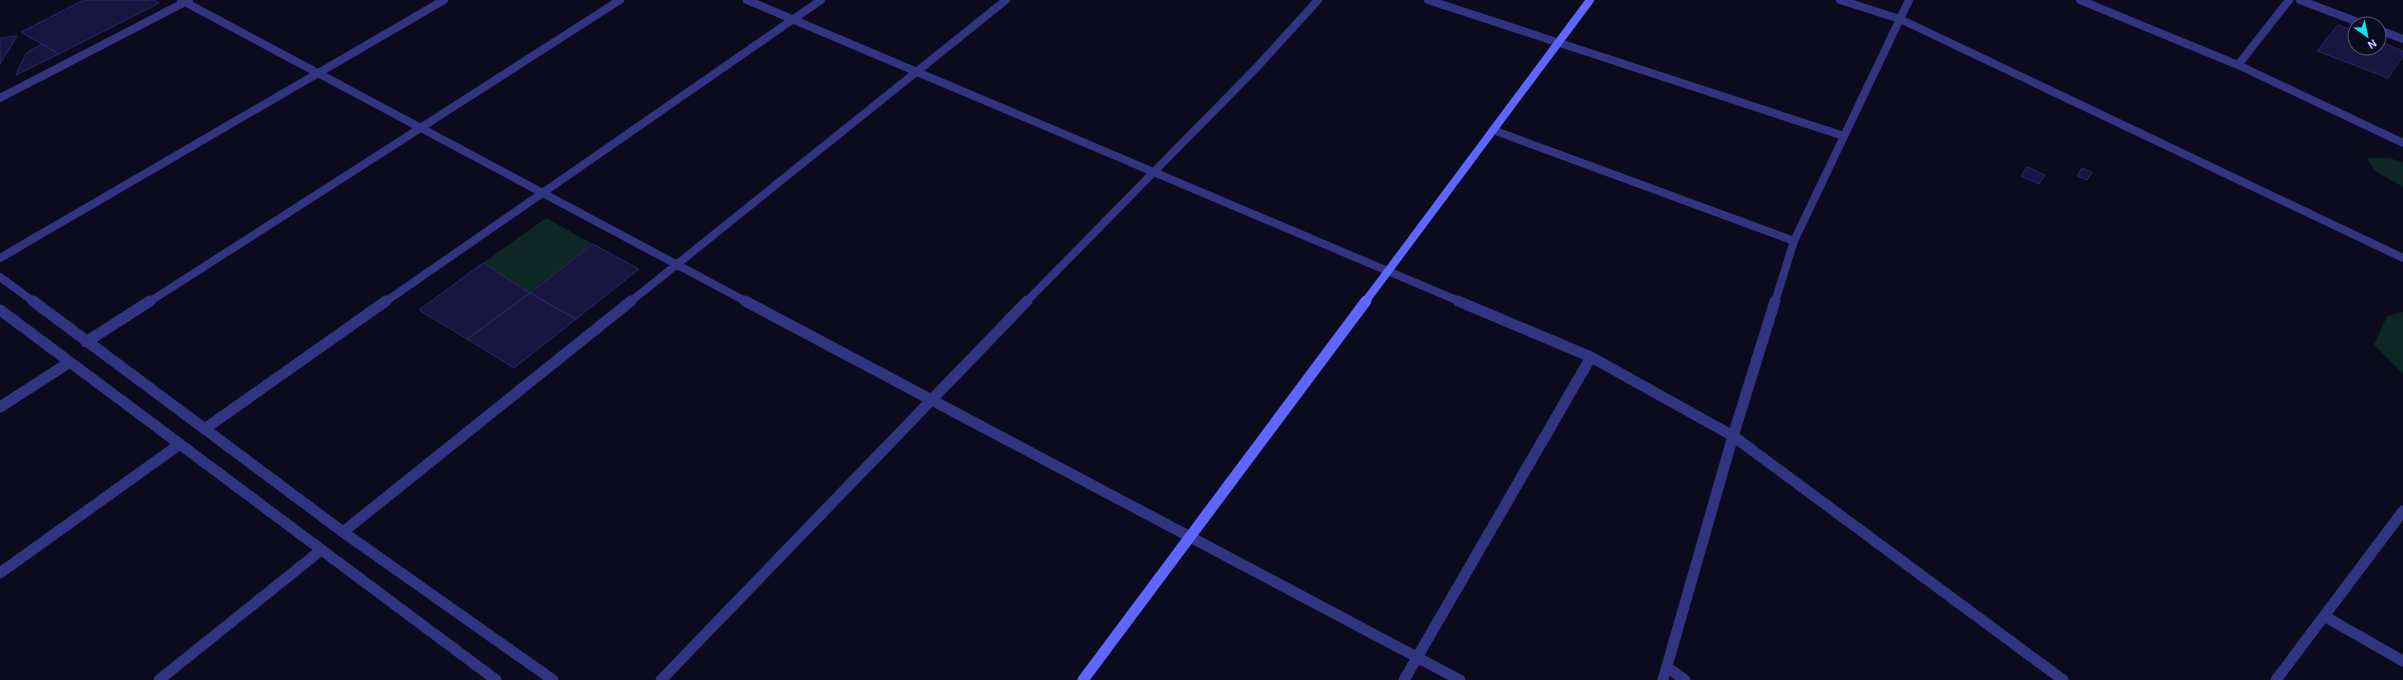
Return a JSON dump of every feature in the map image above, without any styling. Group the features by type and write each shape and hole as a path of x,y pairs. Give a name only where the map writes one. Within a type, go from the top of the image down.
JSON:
{"street":[{"path":"0,258 444,0"},
{"path":"86,342 620,0"},
{"path":"747,0 793,21 918,71 1154,173 1591,357 1732,436 2063,680"},
{"path":"206,428 541,192 793,21 821,0"},
{"path":"343,532 1006,0"},
{"path":"662,680 930,400 1154,173 1318,0"},
{"path":"1428,0 1844,136"},
{"path":"1083,680 1590,0"},
{"path":"1840,0 1900,19 2403,258"},
{"path":"1663,680 1732,436 1794,241 1909,0"},
{"path":"2080,0 2238,65 2403,143"},
{"path":"2238,65 2289,0"},
{"path":"2300,0 2347,18"},
{"path":"0,98 185,1 676,265 1189,538 1418,656 1460,680"},
{"path":"2387,33 2403,39"},
{"path":"1493,130 1794,241"},
{"path":"0,277 86,342 206,428 343,532 553,680"},
{"path":"0,310 180,444 320,551 496,680"},
{"path":"1404,680 1591,357"},
{"path":"0,407 70,362"},
{"path":"0,573 180,444"},
{"path":"2276,680 2403,511"},
{"path":"159,680 320,551"},
{"path":"2324,616 2403,661"},
{"path":"1667,666 1685,680"}],"green space":[{"path":"2367,158 2389,158 2403,162 2403,187 2375,171"},
{"path":"546,218 593,244 530,293 483,263"},
{"path":"2403,312 2403,374 2374,345 2387,316"}],"building":[{"path":"84,0 153,0 159,3 59,54 21,32"},
{"path":"2338,25 2347,28 2347,56 2387,56 2387,44 2403,51 2403,56 2388,78 2317,51"},
{"path":"17,36 0,64 0,38"},
{"path":"42,44 59,54 16,75 26,53"},
{"path":"2027,167 2045,175 2039,184 2021,176"},
{"path":"2082,168 2092,172 2087,180 2077,176"},
{"path":"593,244 639,269 576,319 530,293"},
{"path":"483,263 530,293 467,339 419,310"},
{"path":"530,293 576,319 514,368 467,339"}]}
